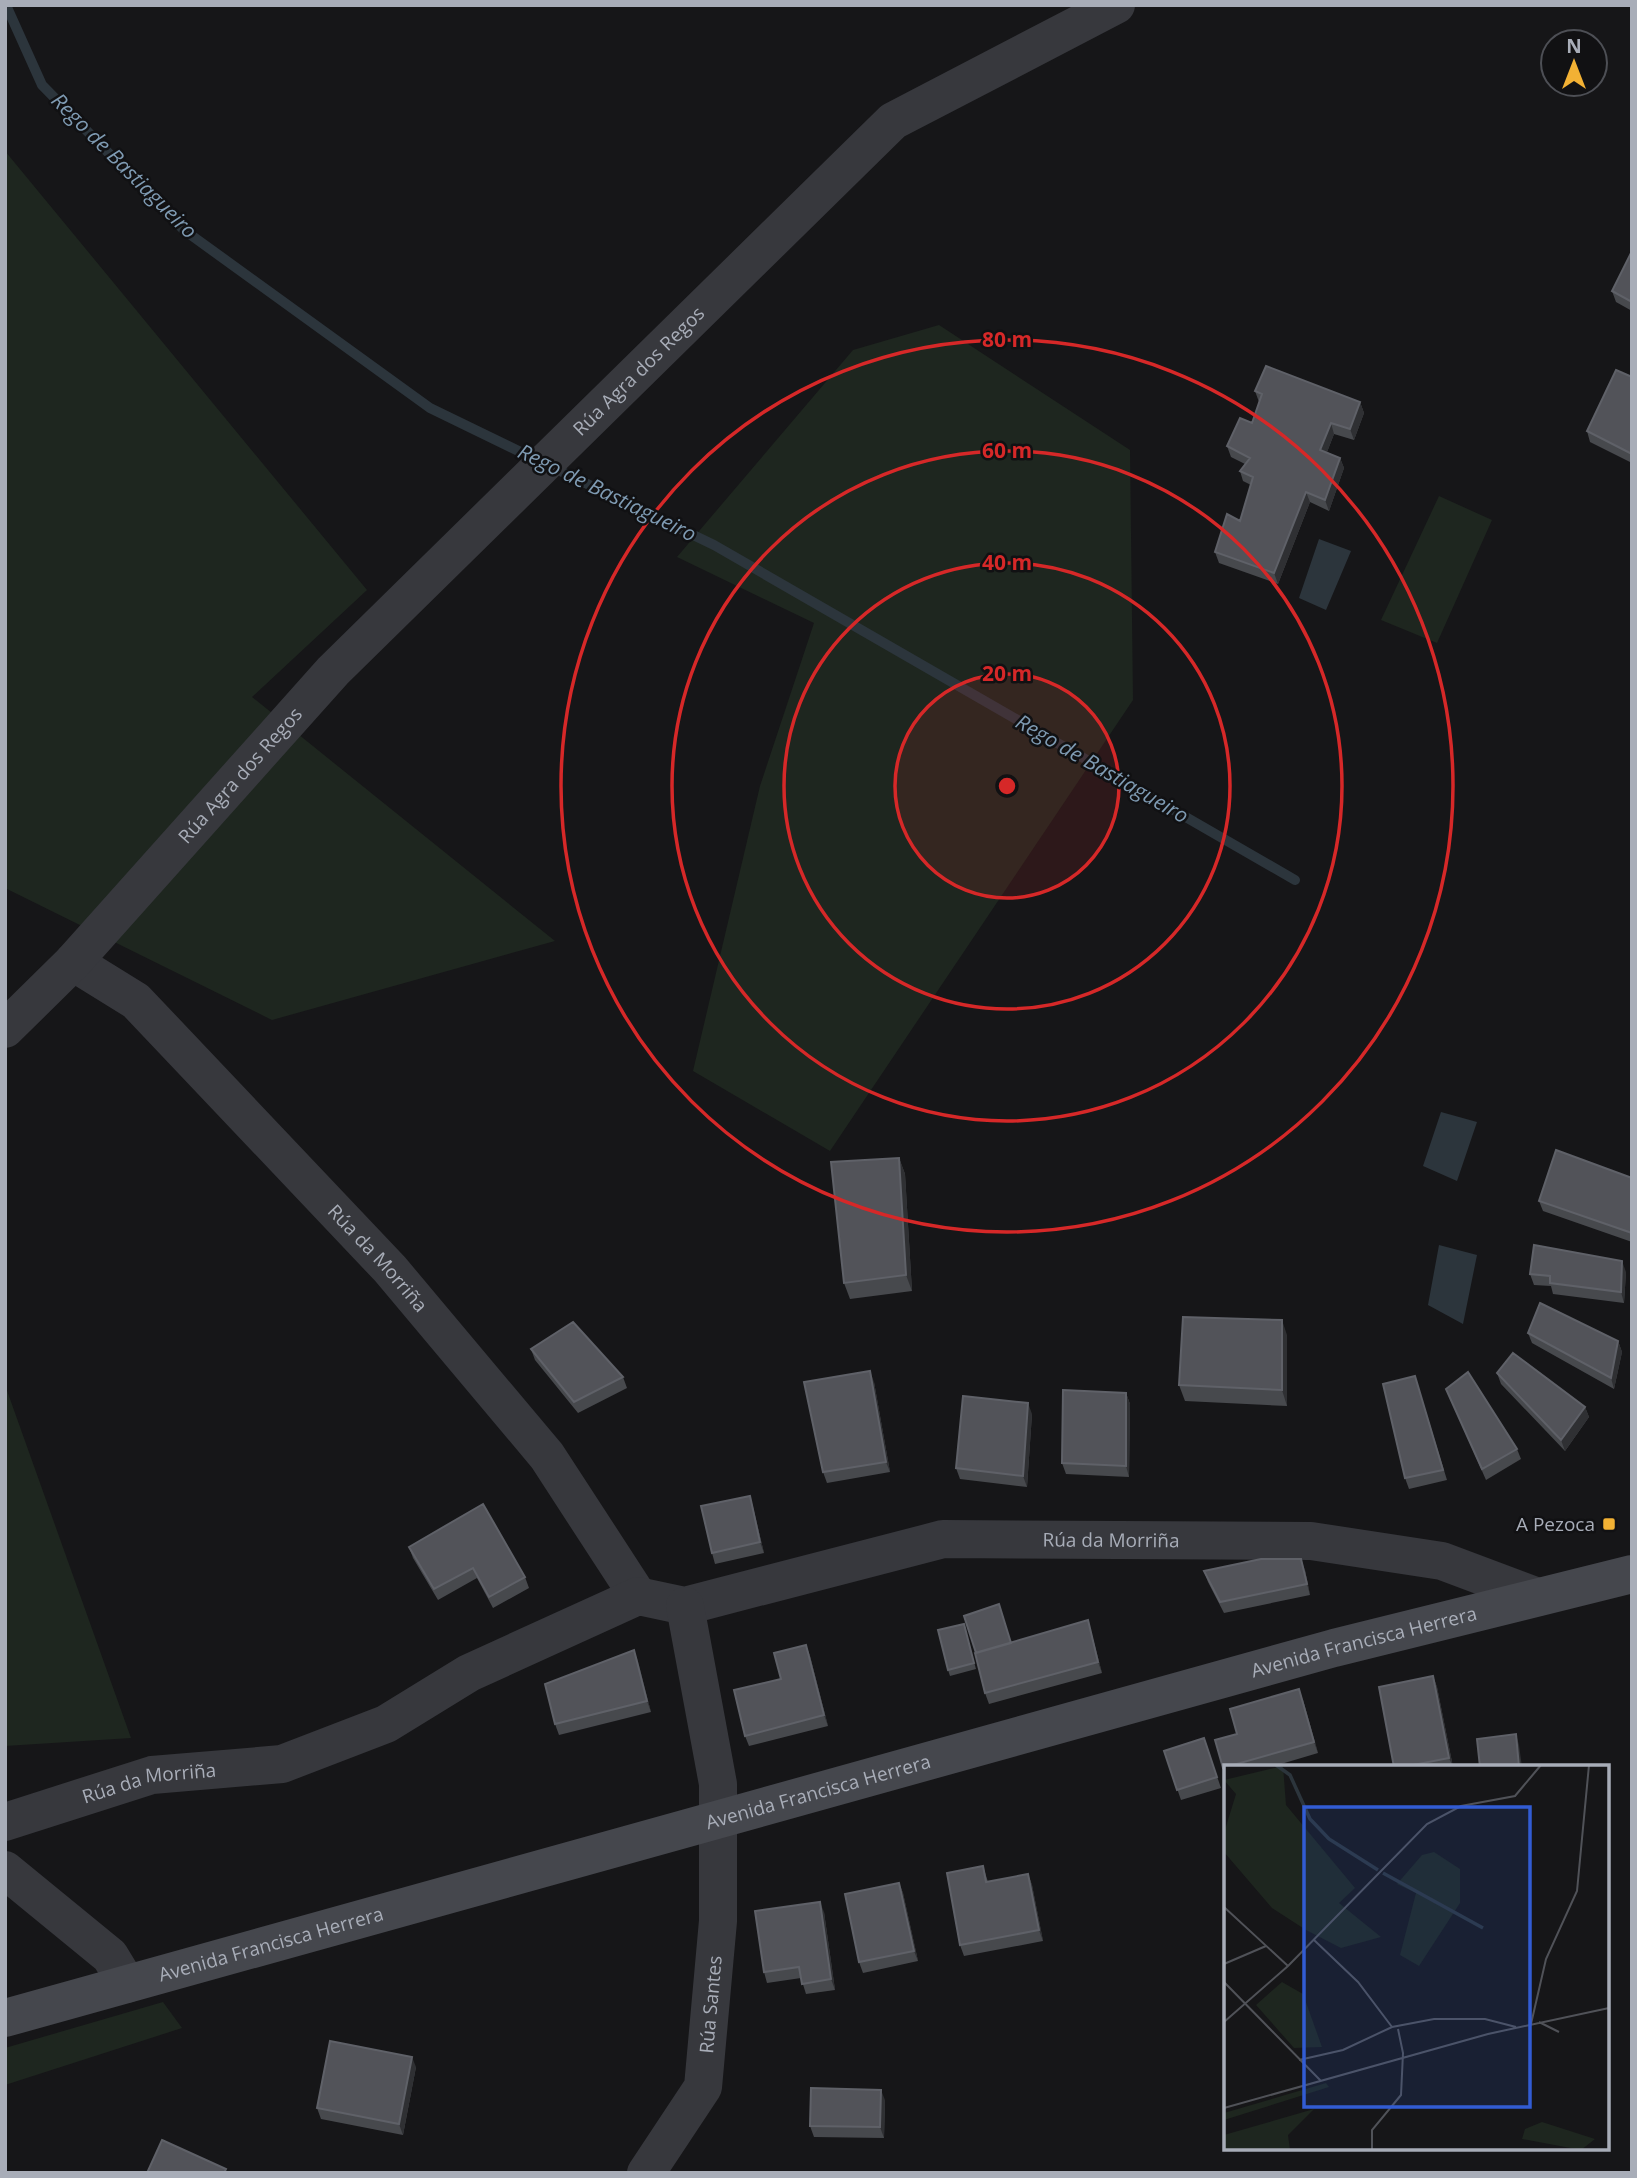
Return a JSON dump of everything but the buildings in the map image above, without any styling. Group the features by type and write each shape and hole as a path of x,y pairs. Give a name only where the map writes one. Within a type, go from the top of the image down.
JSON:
{"street":[{"name":"Rúa Agra dos Regos","path":"5,1029 73,962 333,671 893,121 1116,5"},
{"name":"Rúa da Morriña","path":"73,962 136,1001 390,1269 547,1456 638,1596"},
{"name":"Rúa da Morriña","path":"5,1822 152,1775 282,1764 386,1724 469,1673 638,1596 685,1606 943,1539 1311,1541 1442,1561 1538,1597"},
{"name":"Avenida Francisca Herrera","path":"5,2018 1334,1648 1632,1574"},
{"path":"685,1606 718,1784 718,1819"},
{"name":"Rúa Santes","path":"646,2173 703,2087 718,1921 718,1819"},
{"path":"5,1870 110,1956 127,1984"}],"shaded area":[{"path":"5,151 367,590 252,697 555,941 272,1020 5,888"},
{"path":"939,325 1130,450 1133,700 830,1151 693,1071 760,786 814,623 677,557 853,350"},
{"path":"1439,496 1492,520 1437,643 1381,620"},
{"path":"1319,539 1351,551 1326,610 1299,598"},
{"path":"1441,1112 1477,1122 1457,1181 1423,1166"},
{"path":"1439,1245 1477,1255 1463,1324 1428,1305"},
{"path":"5,1385 131,1738 5,1746"},
{"path":"163,2002 182,2028 5,2085 5,2048"}],"waterway":[{"name":"Rego de Bastiagueiro","path":"6,5 42,85 184,230 430,408 537,460"},
{"name":"Rego de Bastiagueiro","path":"552,467 714,545 1295,880"}],"place":[{"name":"A Pezoca","path":"1609,1524"}]}
